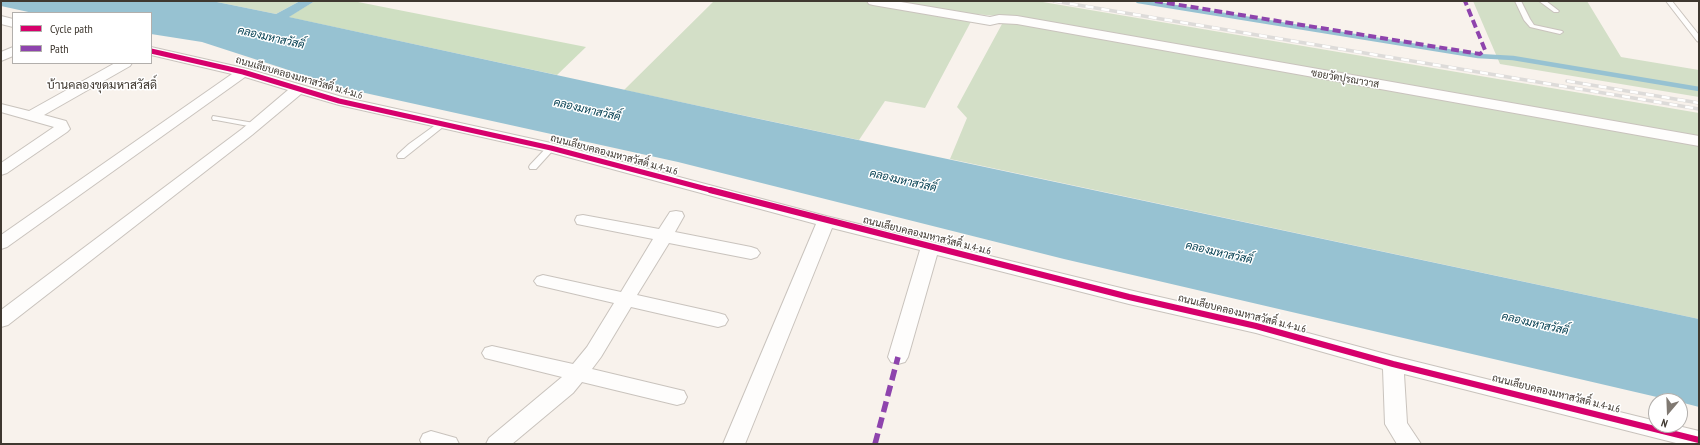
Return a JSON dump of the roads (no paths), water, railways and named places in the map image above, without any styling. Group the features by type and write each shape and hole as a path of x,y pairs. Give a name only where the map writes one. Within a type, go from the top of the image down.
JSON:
{"street":[{"name":"ซอยวัดปุรณาวาส","path":"873,1 990,21 999,19 1017,20 1699,141"},
{"path":"1,20 12,23"},
{"name":"ถนนเลียบคลองมหาสวัสดิ์ ม.4-ม.6","path":"152,51 242,72 339,101 444,123 551,148 826,221 1129,297 1256,326 1393,364 1693,441"},
{"path":"1,57 12,52"},
{"path":"30,116 122,64"},
{"path":"1,243 242,72"},
{"path":"1,320 254,125 298,89"},
{"path":"1,108 62,124 62,129 1,170"},
{"path":"497,444 566,387 594,352 676,216"},
{"path":"583,220 751,253"},
{"path":"734,444 826,221"},
{"path":"898,357 930,247"},
{"path":"543,281 718,320"},
{"path":"492,352 678,397"},
{"path":"1393,364 1396,424 1402,435 1410,444"}],"lane":[{"path":"1518,1 1526,20 1532,26 1560,32"},
{"path":"1542,1 1556,11"},
{"path":"1669,1 1699,40"},
{"path":"216,118 254,125"},
{"path":"401,156 412,146 444,123"},
{"path":"533,168 551,148"}],"water":[{"name":"คลองมหาสวัสดิ์","path":"1,1 212,1 276,14 300,1 315,1 289,17 750,117 1699,319 1699,407 1688,404 1688,393 1648,393 1648,395 1064,259 678,162 347,89 202,42 152,34 152,12 28,12 1,6"}],"waterway":[{"path":"1138,1 1478,56 1513,58 1699,89"}],"railway":[{"path":"1054,1 1699,109"},
{"path":"1567,81 1699,103"}],"district":[{"name":"บ้านคลองขุดมหาสวัสดิ์","path":"102,86"}]}
